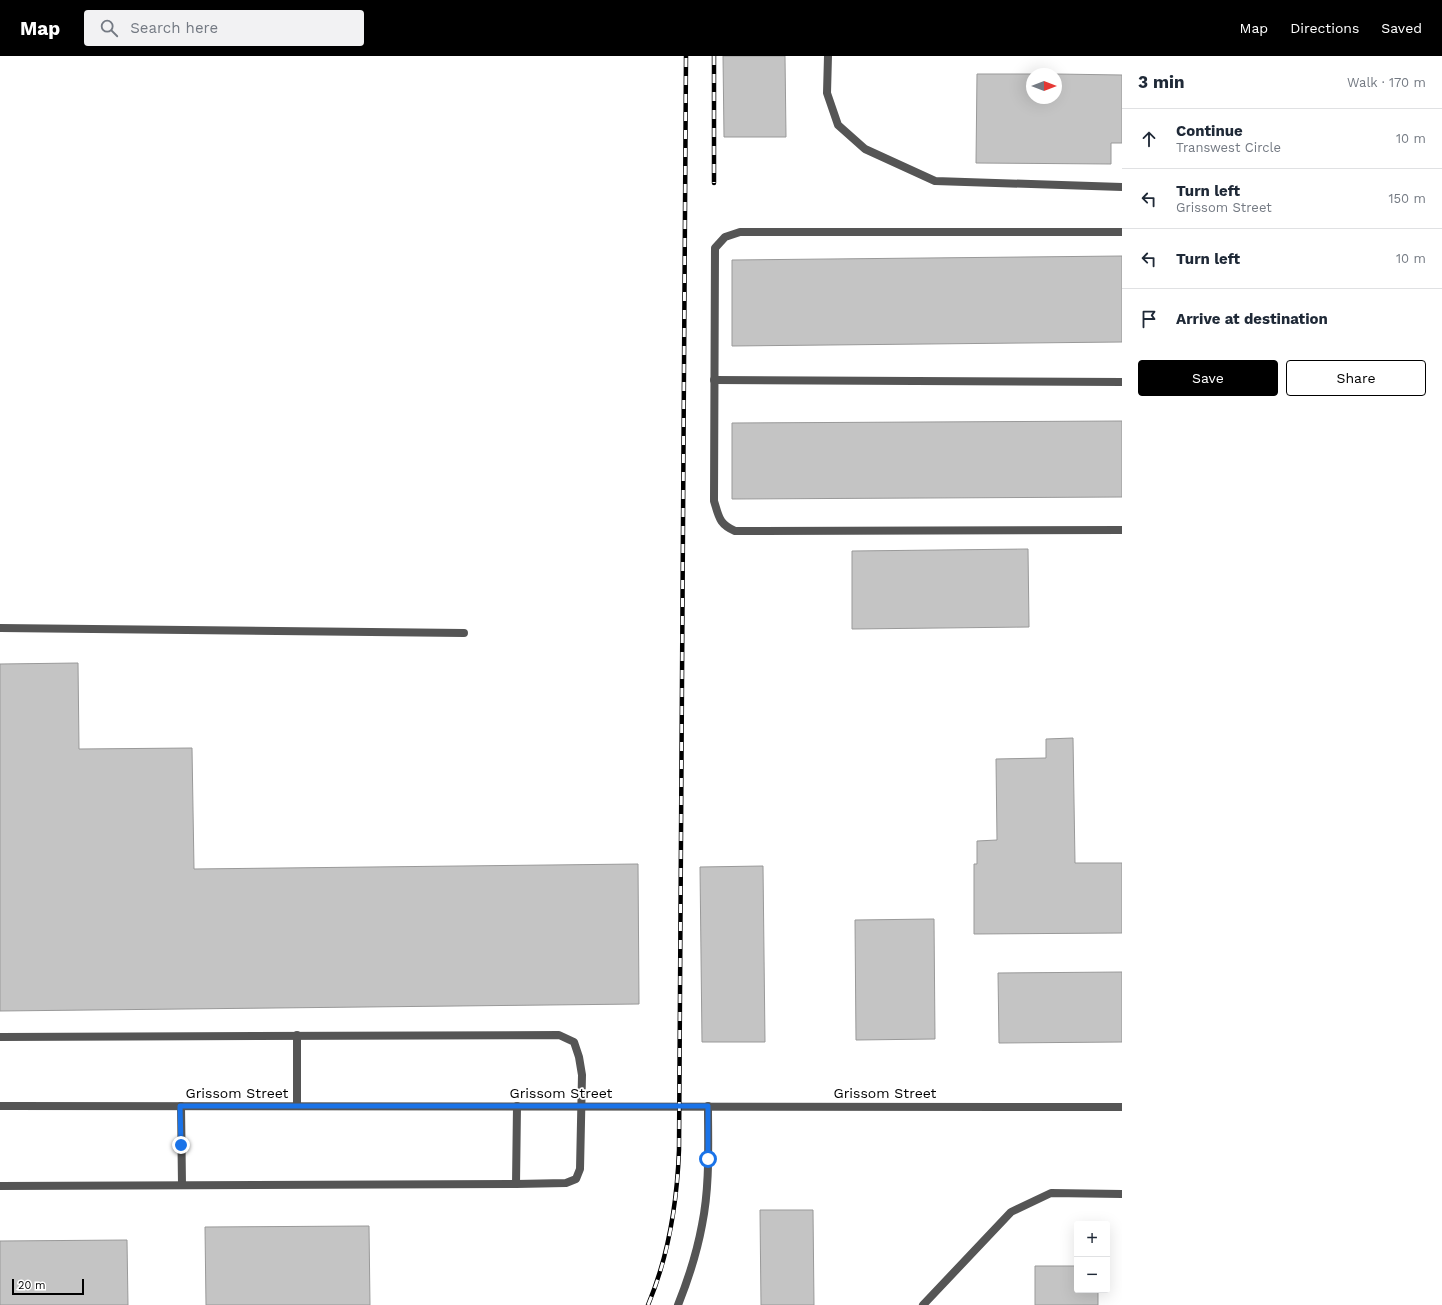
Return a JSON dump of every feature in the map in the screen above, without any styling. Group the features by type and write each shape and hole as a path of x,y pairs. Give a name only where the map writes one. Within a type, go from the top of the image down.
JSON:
{"street":[{"path":"828,56 827,93 838,125 865,149 935,181 1122,186"},
{"path":"1122,232 740,232 725,237 715,248 714,380 714,501 724,526 735,531 1122,530"},
{"path":"714,380 1122,382"},
{"path":"0,628 464,633"},
{"path":"297,1035 297,1106"},
{"path":"0,1037 559,1035 574,1042 579,1057 582,1075 580,1106 580,1169 576,1179 566,1183 0,1186"},
{"name":"Grissom Street","path":"0,1106 1122,1107"},
{"path":"180,1106 182,1185"},
{"path":"516,1184 517,1106"},
{"path":"678,1305 686,1283 702,1225 708,1172 708,1106"},
{"path":"923,1305 1011,1212 1051,1194 1122,1194"}],"building":[{"path":"723,56 785,56 786,137 724,137"},
{"path":"977,74 1026,74 1026,104 1062,104 1062,74 1122,75 1122,143 1111,143 1111,164 976,163"},
{"path":"1122,256 1122,342 732,346 732,260"},
{"path":"1122,421 1122,497 732,499 732,423"},
{"path":"1028,549 1029,627 852,629 852,551"},
{"path":"78,663 79,749 192,748 194,869 638,864 639,1004 0,1011 0,664"},
{"path":"1073,738 1075,863 1122,863 1122,933 974,934 974,864 977,864 977,841 997,840 996,759 1046,758 1046,739"},
{"path":"763,866 765,1042 702,1042 700,867"},
{"path":"934,919 935,1039 856,1040 855,920"},
{"path":"1122,972 1122,1042 999,1043 998,973"},
{"path":"760,1210 813,1210 814,1305 761,1305"},
{"path":"369,1226 370,1305 206,1305 205,1227"},
{"path":"127,1240 128,1305 0,1305 0,1241"},
{"path":"1035,1266 1074,1266 1074,1293 1098,1293 1098,1305 1035,1305"}],"railway":[{"path":"648,1305 667,1248 671,1229 679,1150 686,56"},
{"path":"714,56 714,183"}],"route":[{"path":"181,1145 180,1106 708,1106 708,1159"}]}
